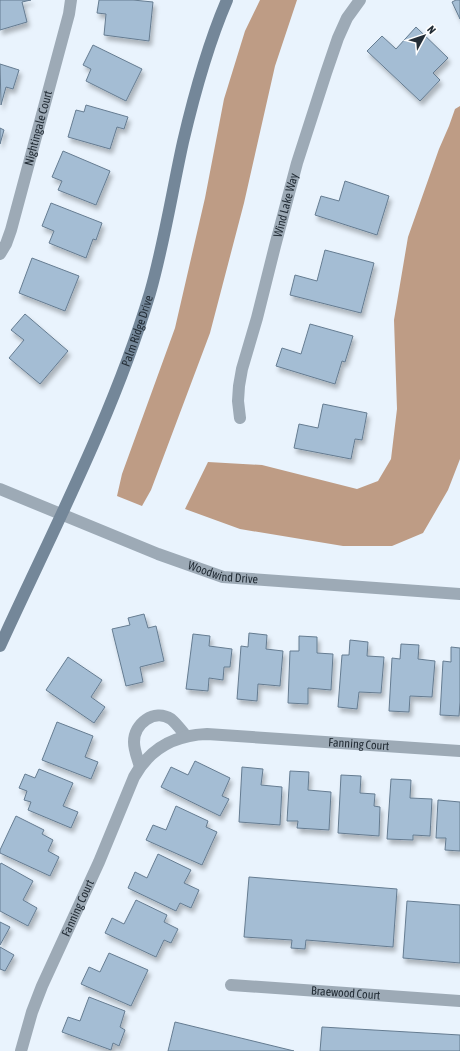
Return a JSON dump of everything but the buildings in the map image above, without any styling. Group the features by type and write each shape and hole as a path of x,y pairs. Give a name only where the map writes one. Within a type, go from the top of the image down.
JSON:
{"street":[{"name":"Nightingale Court","path":"0,254 6,244 11,230 69,14 71,0"},
{"name":"Palm Ridge Drive","path":"0,646 112,403 136,336 150,291 191,112 207,56 227,0"},
{"name":"Wind Lake Way","path":"240,418 238,401 242,369 257,318 297,163 338,38 346,18 360,0"},
{"name":"Woodwind Drive","path":"0,489 158,554 223,577 460,594"},
{"path":"140,767 134,742 136,731 143,722 150,717 156,715 164,716 170,719 186,736"},
{"name":"Fanning Court","path":"21,1051 32,1012 42,986 88,888 129,790 140,767 146,759 164,745 194,734 225,734 460,751"},
{"name":"Braewood Court","path":"231,985 460,1001"}],"shaded area":[{"path":"260,0 297,0 275,66 244,203 210,333 151,490 142,506 117,496 122,474 175,328 205,198 224,99 245,31"},
{"path":"460,106 460,459 448,490 423,533 392,546 343,546 240,529 185,509 208,462 262,465 357,489 378,481 391,459 397,409 394,320 408,237 439,149 455,109"}]}
